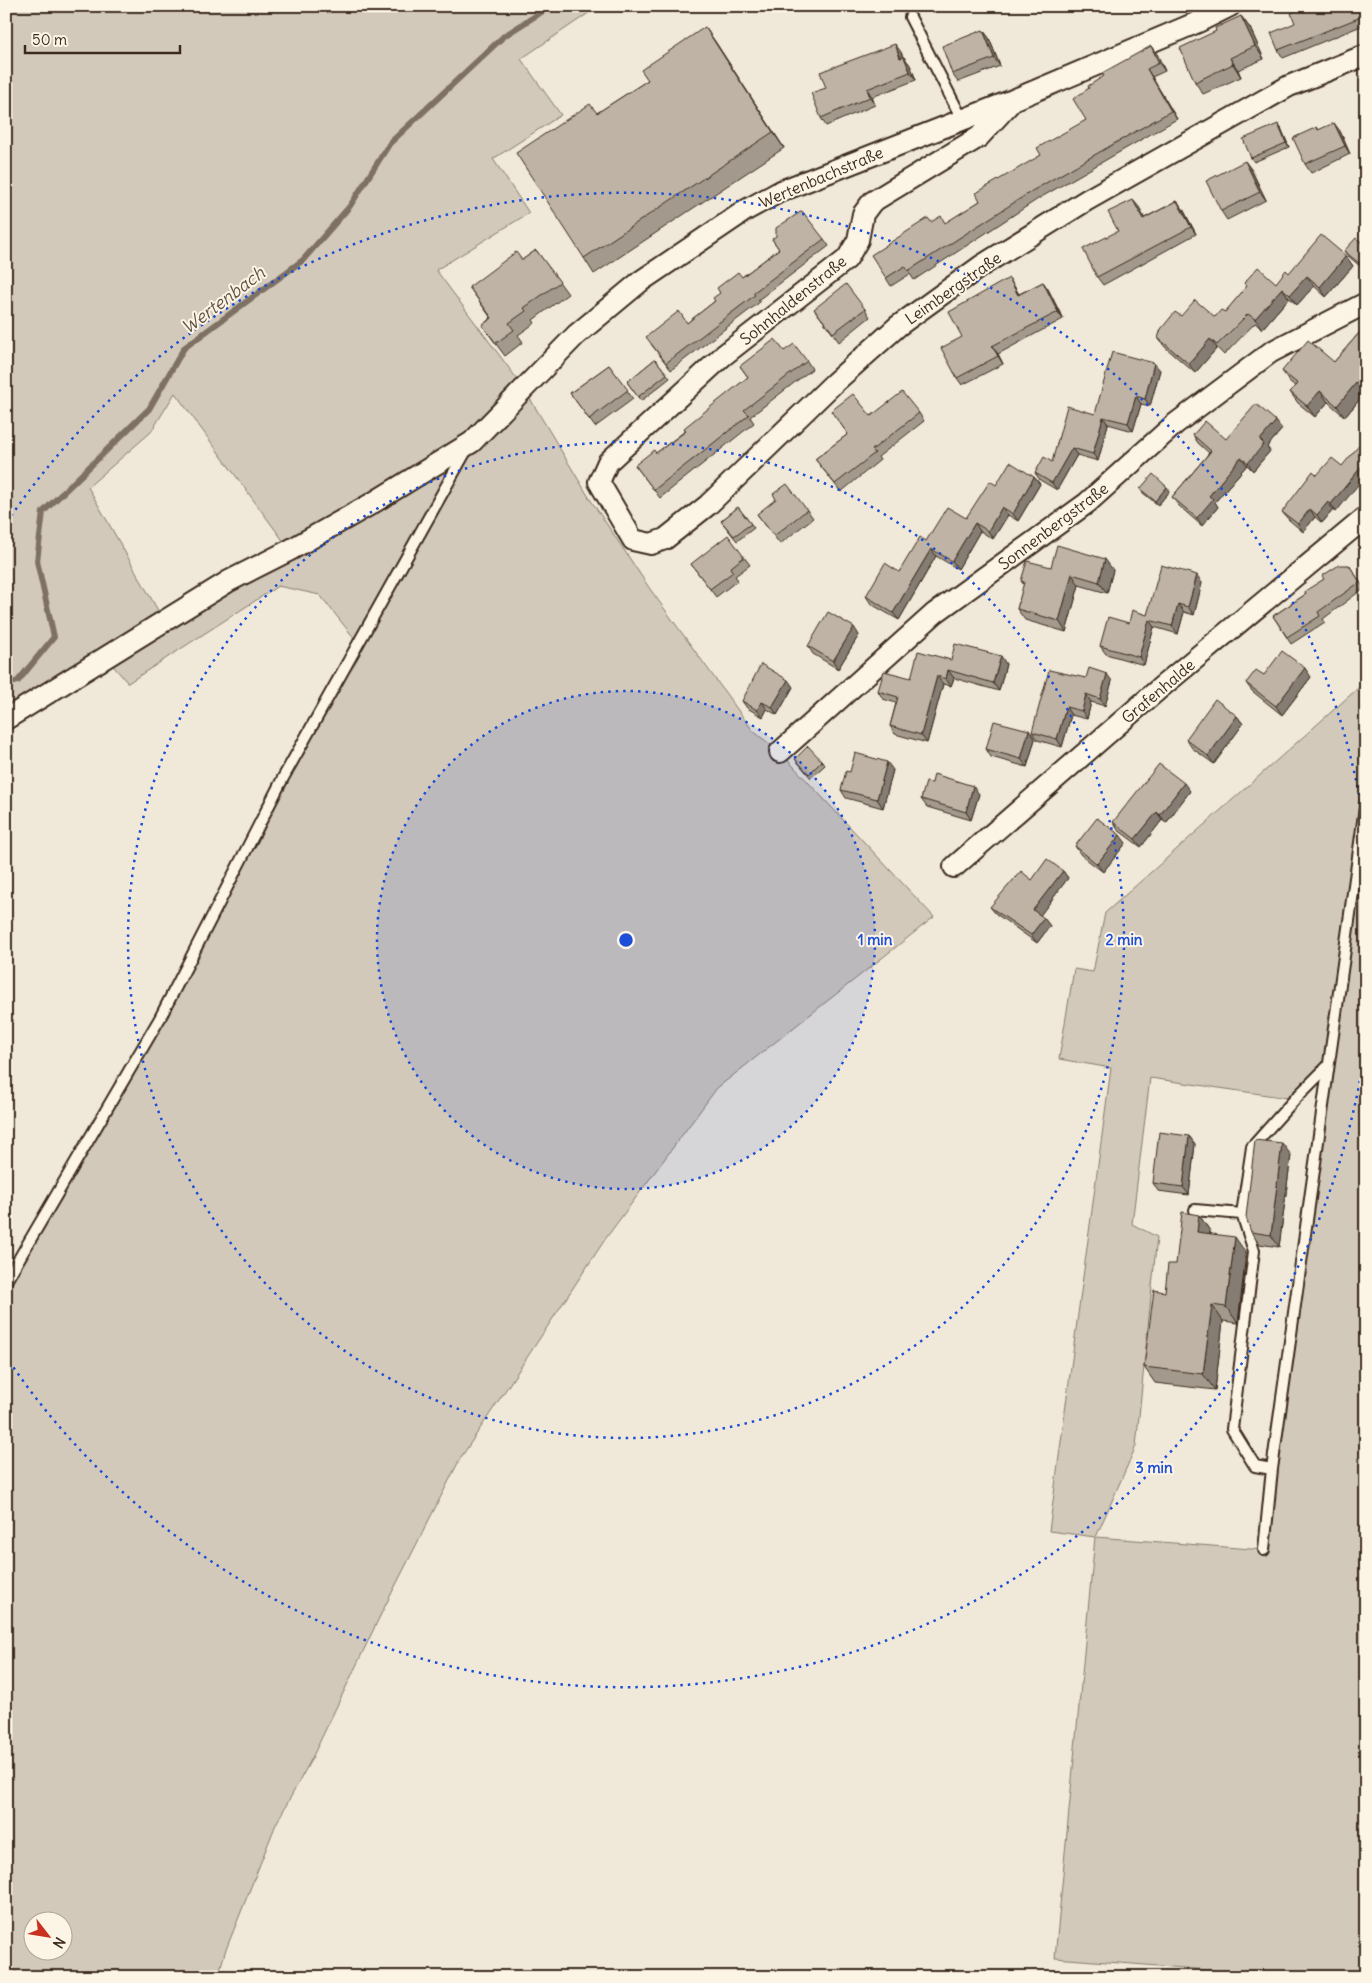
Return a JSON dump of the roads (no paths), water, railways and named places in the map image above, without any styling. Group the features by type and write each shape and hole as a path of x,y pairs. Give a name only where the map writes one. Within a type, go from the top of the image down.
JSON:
{"street":[{"name":"Wertenbachstraße","path":"6,719 229,581 290,550 371,504 472,442 576,335 641,281 710,233 781,191 1013,100 1230,6"},
{"name":"Leimbergstraße","path":"602,489 633,540 651,544 665,539 708,505 834,383 898,326 981,266 1087,200 1263,100 1289,86 1366,55"},
{"name":"Sohnhaldenstraße","path":"602,489 599,482 608,462 724,355 847,260 858,240 863,214 872,202 979,137 1013,100"},
{"name":"Sonnenbergstraße","path":"780,752 935,613 1087,504 1175,424 1271,352 1366,303"},
{"name":"Grafenhalde","path":"954,867 1160,688 1366,517"}],"lane":[{"path":"910,16 962,119"},
{"path":"6,1281 160,1018 282,778 472,442"},
{"path":"1264,1550 1272,1470 1366,800"},
{"path":"1272,1470 1255,1466 1232,1429 1254,1250 1242,1214 1252,1147 1328,1066"},
{"path":"1195,1210 1242,1214"}],"waterway":[{"name":"Wertenbach","path":"6,685 18,681 54,637 37,561 43,512 149,409 184,348 303,260 350,206 390,143 504,36 551,6"}]}
